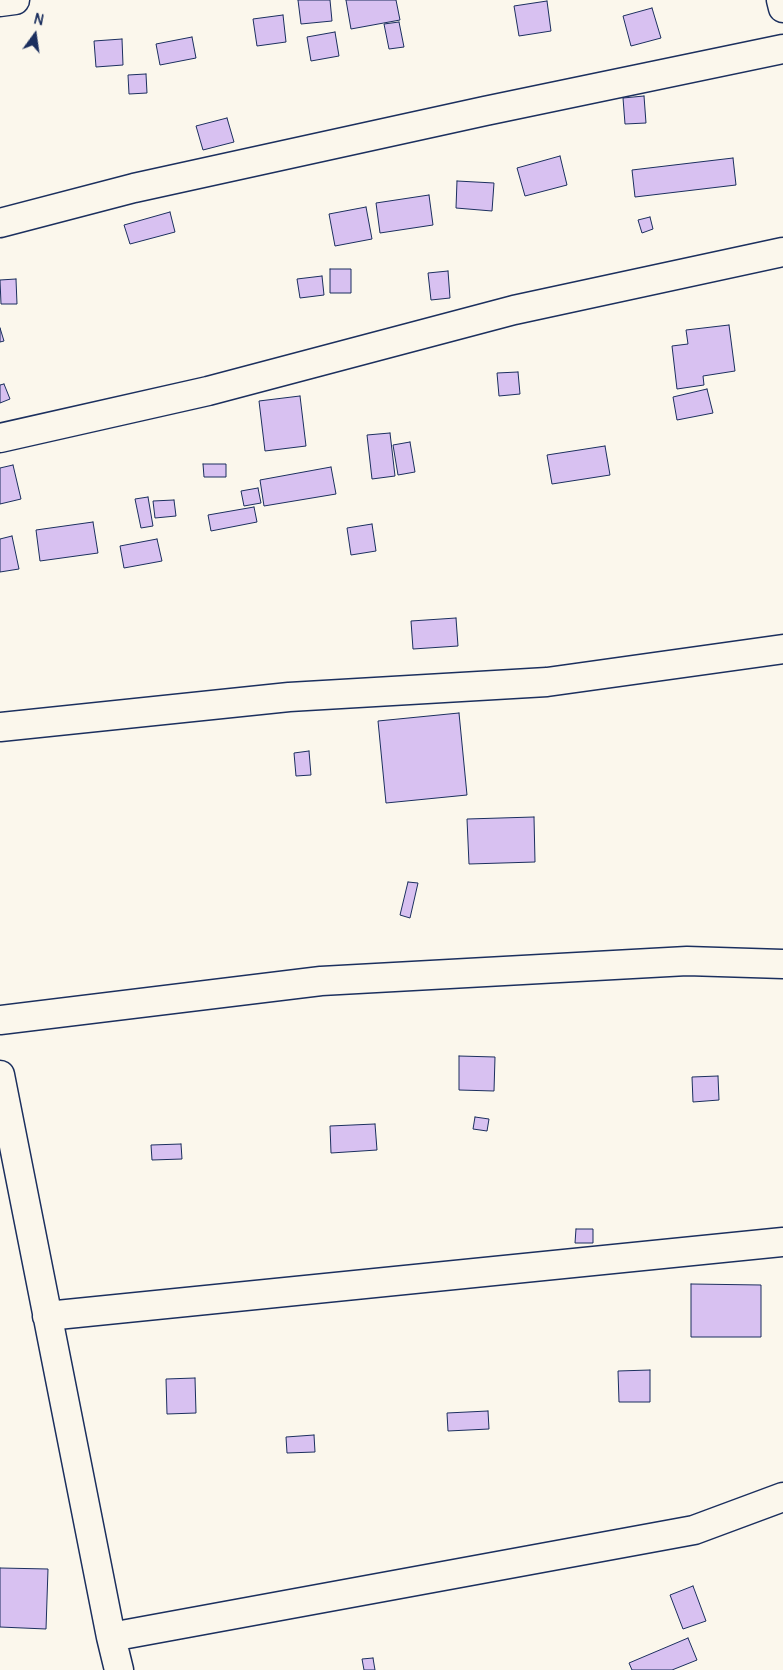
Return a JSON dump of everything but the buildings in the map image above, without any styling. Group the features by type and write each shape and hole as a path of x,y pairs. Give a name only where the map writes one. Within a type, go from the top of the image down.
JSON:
{"street":[{"path":"0,2 15,0"},
{"path":"781,0 783,8"},
{"path":"0,223 134,188 783,48"},
{"path":"0,438 208,392 514,310 783,252"},
{"path":"0,727 290,696 547,682 783,649"},
{"path":"0,1020 321,981 687,961 783,964"},
{"path":"0,1075 9,1167 47,1316 111,1637 120,1670"},
{"path":"47,1316 783,1242"},
{"path":"111,1637 694,1530 783,1497"}]}
